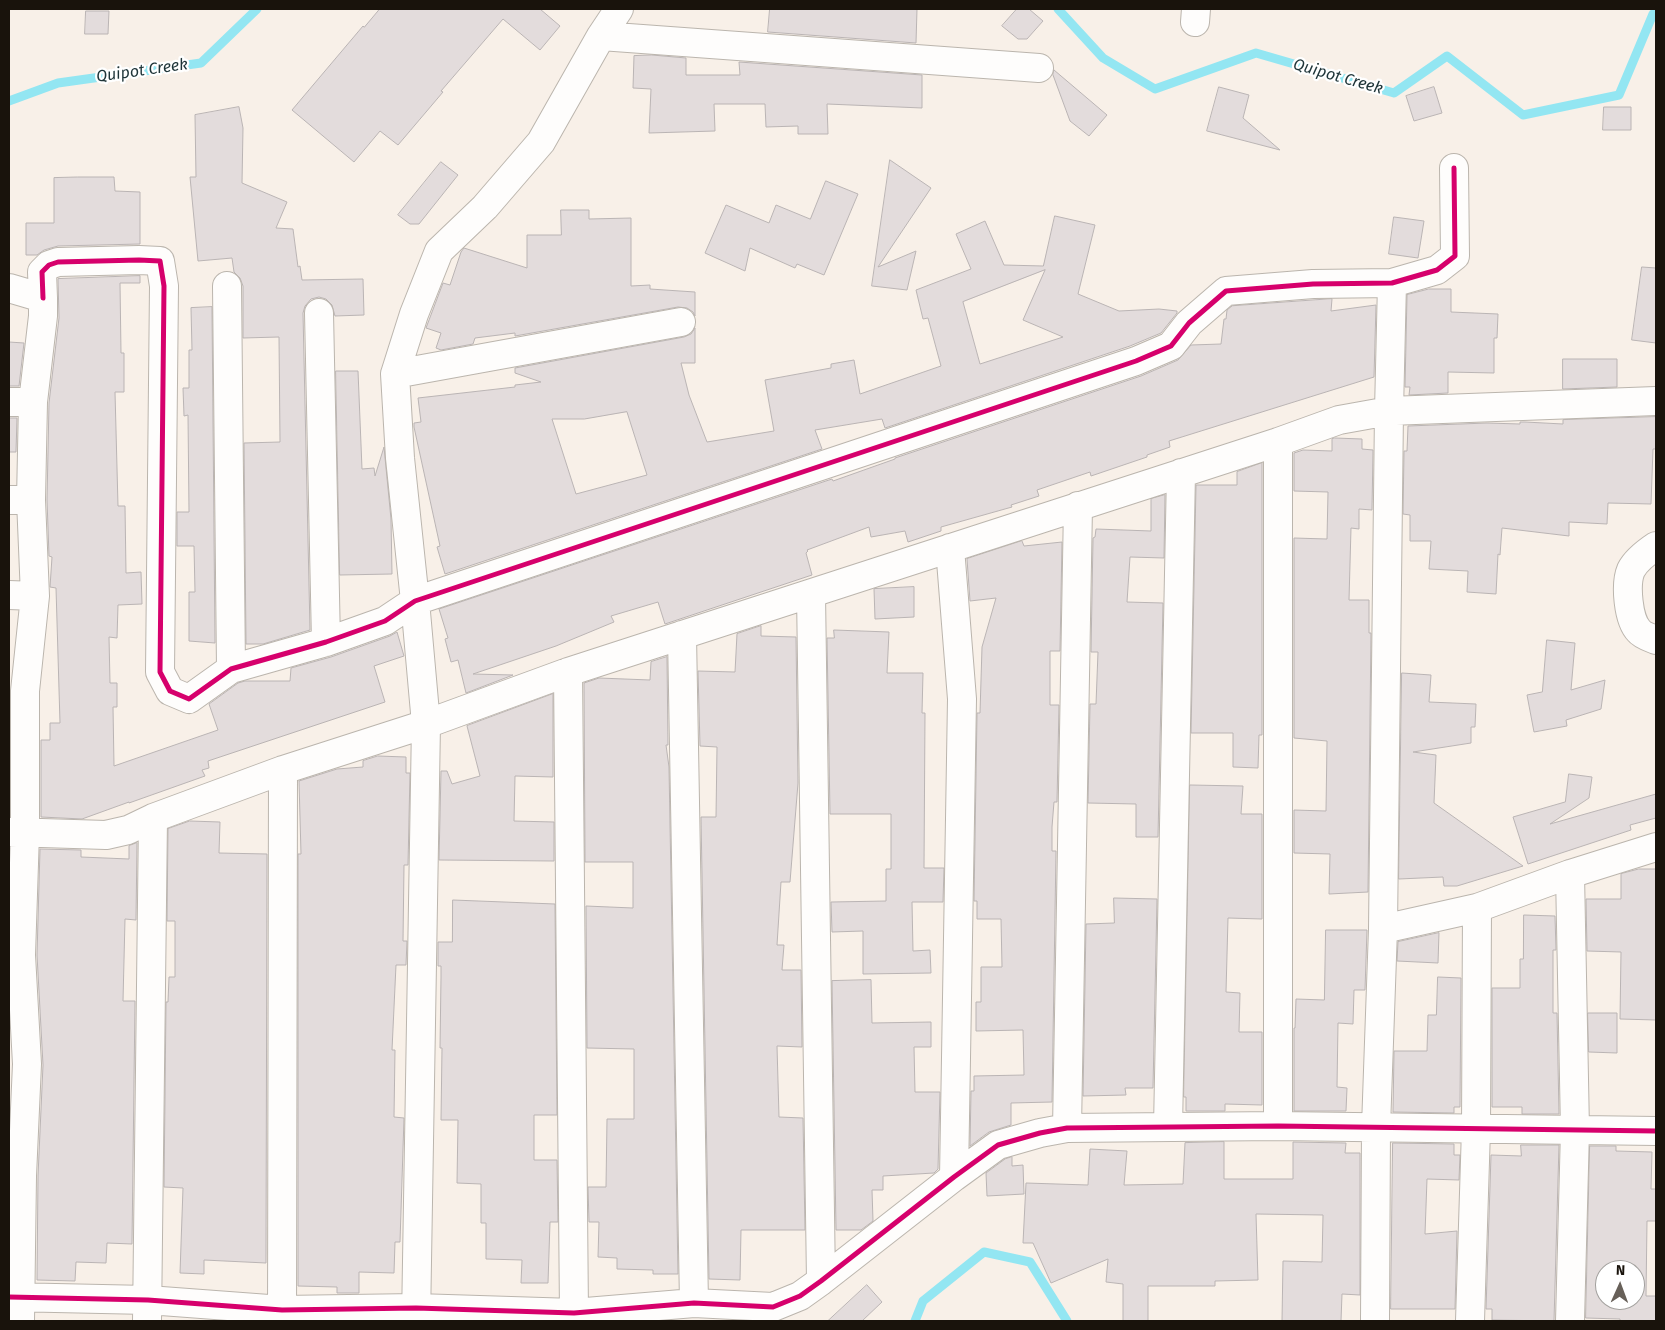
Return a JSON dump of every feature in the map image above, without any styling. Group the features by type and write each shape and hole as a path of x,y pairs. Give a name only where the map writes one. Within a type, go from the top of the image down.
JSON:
{"street":[{"path":"416,1315 426,724 400,458 395,374 414,314 439,251 485,207 541,142 601,36 619,9"},
{"path":"601,36 1039,68"},
{"path":"1454,168 1455,256 1437,270 1392,283 1313,284 1226,291 1189,323 1171,346 1136,361 415,601 385,621 326,642 232,669 189,699 170,691 160,672 164,286 160,261 58,262 49,265 42,272 43,316 21,402 20,500 22,596 17,691 15,955 18,1064 15,1176 16,1305 282,1316 574,1313 694,1303 773,1307 800,1296 821,1281 998,1145 1040,1133 1067,1128 1278,1126 1656,1131"},
{"path":"1375,1321 1376,1127 1383,929 1392,283"},
{"path":"226,286 232,669"},
{"path":"9,288 43,298"},
{"path":"319,313 326,642"},
{"path":"395,374 680,322"},
{"path":"17,833 106,835 128,830 153,818 282,770 426,724 568,672 1278,442 1339,420 1389,411 1656,401"},
{"path":"1278,442 1278,1126"},
{"path":"1168,1127 1181,473"},
{"path":"1067,1128 1078,506"},
{"path":"1656,546 1644,554 1631,570 1628,587 1630,612 1638,631 1656,640"},
{"path":"950,548 962,699 954,1177"},
{"path":"810,594 821,1281"},
{"path":"682,635 694,1303"},
{"path":"568,672 574,1313"},
{"path":"282,770 282,1316"},
{"path":"148,1311 153,818"},
{"path":"1383,929 1477,908 1570,874 1656,847"},
{"path":"1570,874 1575,1130 1570,1321"},
{"path":"1470,1321 1476,1129 1477,908"}],"building":[{"path":"380,9 540,9 560,26 540,50 503,19 441,91 443,92 398,145 380,131 354,162 292,110 363,26"},
{"path":"770,9 917,9 916,43 768,32"},
{"path":"1017,9 1029,9 1043,21 1027,39 1018,39 1002,26"},
{"path":"86,11 109,11 108,34 85,34"},
{"path":"652,55 686,58 686,75 740,75 739,62 922,75 922,108 827,104 828,134 798,134 798,126 766,127 765,104 714,104 715,131 649,133 651,89 633,88 634,56"},
{"path":"1054,70 1107,115 1089,136 1070,121 1053,75"},
{"path":"1219,87 1249,95 1243,118 1280,150 1207,131"},
{"path":"1434,87 1442,113 1414,121 1406,96"},
{"path":"239,107 243,128 242,183 287,202 276,228 293,229 298,267 300,266 302,280 363,279 364,315 335,316 332,305 326,299 319,297 311,299 305,306 303,313 310,630 263,644 246,644 244,443 280,442 279,337 243,338 243,286 240,278 234,272 232,258 198,261 190,177 196,177 195,115"},
{"path":"1604,107 1631,107 1631,130 1603,130"},
{"path":"890,160 931,188 878,267 916,251 907,290 872,286"},
{"path":"441,162 458,175 419,224 410,224 398,215"},
{"path":"114,177 115,191 140,192 140,244 58,246 44,250 37,255 26,255 26,223 54,223 54,178"},
{"path":"826,181 858,194 824,275 797,264 795,268 750,248 745,271 705,253 726,205 769,223 776,205 810,219"},
{"path":"561,210 589,210 589,219 631,218 631,286 650,285 650,289 695,292 695,316 687,308 678,307 515,336 515,333 475,338 473,344 441,350 436,348 441,333 426,328 443,283 450,285 464,248 527,268 527,235 561,235"},
{"path":"1055,216 1095,225 1078,294 1119,311 1159,309 1177,311 1177,313 1161,333 1130,346 885,428 882,419 815,430 822,449 445,574 437,547 440,546 414,427 414,423 421,422 418,398 515,387 515,385 541,382 515,373 515,368 684,337 691,334 695,328 695,363 681,363 689,395 707,442 774,431 765,380 831,368 831,364 854,360 860,394 941,366 928,318 923,319 916,290 971,269 956,234 985,221 1004,265 1043,266","holes":["1045,270 1023,320 1063,337 980,364 963,302","627,412 647,475 576,494 552,419 584,419"]},
{"path":"1394,217 1424,221 1418,258 1389,254"},
{"path":"1642,267 1656,268 1656,343 1632,340"},
{"path":"140,276 140,283 120,283 121,353 124,353 124,392 115,392 118,506 125,506 126,573 141,572 142,604 118,605 117,638 109,637 110,683 117,683 117,707 113,707 114,766 218,730 209,704 238,683 245,681 290,681 291,668 331,657 397,632 404,656 374,666 385,702 208,761 209,768 202,770 205,776 82,819 41,817 41,740 50,740 50,723 60,723 56,588 50,587 52,557 49,556 47,500 49,403 59,318 58,279"},
{"path":"1429,289 1451,289 1451,312 1498,314 1497,338 1494,338 1494,373 1448,372 1448,393 1409,395 1410,387 1405,387 1407,295"},
{"path":"1332,299 1331,311 1376,305 1374,377 1169,441 1170,447 1147,455 1147,457 1091,476 1090,472 1037,490 1039,496 1011,505 1012,507 941,527 941,531 908,542 905,531 871,537 869,527 807,550 806,553 812,575 665,624 658,602 611,616 614,622 556,646 473,674 513,675 466,693 458,660 451,662 445,639 448,638 439,609 832,479 833,481 895,458 1141,376 1178,360 1191,345 1221,344 1224,319 1226,319 1227,310 1232,306"},
{"path":"212,307 215,643 189,641 189,592 195,592 194,546 177,546 177,512 189,512 188,415 184,416 183,388 189,388 189,350 192,350 191,308"},
{"path":"9,342 24,343 19,386 9,386"},
{"path":"1563,359 1617,359 1617,387 1563,389"},
{"path":"336,371 358,371 362,469 374,468 375,476 384,447 391,519 392,574 340,575"},
{"path":"1656,417 1656,449 1653,449 1651,504 1608,503 1607,524 1569,522 1569,536 1502,528 1500,555 1498,554 1496,594 1467,592 1468,571 1429,569 1431,541 1410,541 1410,515 1403,514 1404,451 1407,451 1408,426 1487,423 1520,424 1520,422 1563,424 1563,420"},
{"path":"9,418 17,418 16,452 9,452"},
{"path":"1332,439 1362,439 1362,449 1373,450 1372,510 1359,509 1359,529 1351,528 1349,600 1369,600 1369,633 1371,633 1368,892 1329,894 1330,854 1294,853 1294,810 1326,811 1327,741 1294,738 1294,538 1327,539 1328,492 1294,491 1294,453 1303,450 1332,451"},
{"path":"1262,463 1262,735 1259,735 1258,768 1233,767 1233,733 1191,733 1196,485 1237,485 1237,472"},
{"path":"1165,495 1164,558 1130,557 1127,602 1163,603 1158,837 1136,837 1136,804 1088,803 1090,704 1096,704 1098,652 1091,652 1093,538 1095,537 1096,529 1151,531 1151,499"},
{"path":"1022,541 1024,546 1062,542 1060,651 1050,651 1050,705 1059,705 1057,802 1054,802 1052,827 1052,851 1056,851 1052,1102 1011,1103 1011,1125 989,1132 970,1146 971,1091 974,1091 974,1076 1024,1075 1023,1030 976,1031 976,1002 981,1002 981,967 1002,967 1001,919 977,919 977,901 974,901 977,713 980,713 982,647 996,598 970,601 967,559"},
{"path":"914,587 914,617 875,619 874,589"},
{"path":"761,626 761,636 796,637 798,783 790,882 781,882 777,945 784,945 782,970 801,970 802,1047 777,1046 779,1117 803,1118 805,1230 741,1230 740,1280 709,1279 701,817 716,817 717,747 700,746 698,671 735,672 737,634"},
{"path":"834,630 889,632 887,673 923,673 922,713 925,713 924,868 944,868 943,902 912,902 913,951 930,950 931,973 863,974 863,931 832,932 831,902 886,901 886,869 891,869 891,814 830,814 827,638 834,638"},
{"path":"1547,640 1575,643 1571,690 1605,680 1601,709 1566,720 1567,726 1534,732 1527,695 1542,692"},
{"path":"667,657 668,745 666,745 669,767 678,1274 653,1274 653,1270 617,1269 617,1258 598,1257 599,1222 589,1222 588,1187 606,1187 607,1119 634,1119 634,1049 587,1048 586,906 633,908 633,862 585,862 584,683 599,678 650,680 651,662"},
{"path":"1402,673 1431,675 1429,702 1476,704 1475,727 1471,727 1471,743 1413,752 1436,755 1434,803 1523,866 1457,886 1444,886 1443,877 1399,879"},
{"path":"553,694 553,777 515,776 514,821 554,822 554,861 439,860 441,771 447,771 452,784 480,776 467,726"},
{"path":"378,756 406,757 406,773 410,773 408,865 404,865 403,941 407,941 406,965 396,965 392,1050 395,1050 394,1117 404,1118 400,1242 395,1242 394,1273 359,1272 359,1293 337,1293 337,1287 298,1286 298,854 301,854 299,781 337,769 363,767 363,761"},
{"path":"1569,774 1592,777 1589,798 1550,824 1656,794 1656,818 1630,825 1631,830 1528,864 1513,817 1565,802"},
{"path":"1190,785 1243,786 1241,814 1262,814 1262,919 1228,918 1226,992 1240,993 1239,1032 1262,1032 1262,1105 1225,1104 1225,1111 1186,1111 1186,1097 1184,1097"},
{"path":"190,821 220,822 219,853 267,854 266,1263 204,1260 204,1274 180,1273 183,1188 164,1187 166,1002 168,1002 169,977 175,977 175,921 167,921 168,829"},
{"path":"137,843 136,920 125,919 123,1001 135,1001 132,1244 107,1243 106,1263 76,1262 75,1281 37,1280 38,1176 43,1065 37,955 40,849 81,850 81,857 129,859 129,846"},
{"path":"1639,869 1656,869 1656,1020 1620,1019 1621,952 1587,951 1586,899 1621,899 1621,874"},
{"path":"1114,898 1157,899 1153,1088 1125,1088 1126,1095 1083,1096 1086,924 1114,923"},
{"path":"453,900 555,904 557,1115 534,1115 534,1160 557,1160 558,1222 550,1222 548,1283 521,1283 522,1260 486,1259 486,1223 481,1223 481,1184 457,1183 458,1120 441,1120 441,966 438,966 438,942 452,942"},
{"path":"1524,915 1555,916 1556,950 1553,950 1553,1013 1557,1013 1559,1114 1522,1114 1522,1107 1492,1107 1492,988 1520,988 1520,959 1523,959"},
{"path":"1326,930 1367,930 1365,990 1354,990 1353,1024 1338,1023 1337,1087 1347,1088 1346,1111 1294,1111 1296,999 1324,1000"},
{"path":"1439,933 1438,963 1397,961 1398,942"},
{"path":"1438,977 1461,978 1460,1107 1454,1107 1454,1113 1393,1112 1394,1051 1427,1051 1428,1015 1436,1015"},
{"path":"871,980 872,1023 931,1022 931,1047 914,1047 915,1092 940,1092 938,1169 934,1173 883,1176 883,1190 872,1190 873,1221 861,1230 836,1230 832,981"},
{"path":"1588,1013 1617,1013 1617,1053 1589,1052"},
{"path":"1224,1142 1224,1179 1293,1179 1293,1142 1346,1143 1345,1153 1360,1153 1360,1295 1342,1294 1341,1321 1282,1321 1283,1261 1322,1262 1323,1215 1256,1214 1258,1280 1215,1281 1215,1286 1148,1286 1148,1321 1123,1321 1123,1284 1106,1282 1108,1259 1051,1283 1033,1243 1023,1243 1026,1183 1088,1185 1090,1149 1127,1151 1124,1185 1183,1184 1185,1143"},
{"path":"1393,1143 1454,1144 1454,1155 1460,1155 1459,1180 1427,1179 1425,1234 1457,1231 1455,1309 1391,1309"},
{"path":"1521,1145 1559,1145 1554,1321 1492,1320 1492,1309 1486,1309 1491,1155 1521,1156"},
{"path":"1590,1146 1616,1146 1616,1151 1652,1152 1651,1189 1656,1189 1656,1221 1647,1221 1646,1296 1656,1296 1656,1321 1620,1321 1620,1319 1586,1318"},
{"path":"1012,1157 1012,1166 1023,1165 1024,1194 987,1196 986,1173 1005,1159"},
{"path":"867,1285 882,1302 862,1321 828,1321"}],"waterway":[{"name":"Quipot Creek","path":"9,101 58,83 201,63 257,9"},
{"name":"Quipot Creek","path":"1058,9 1103,58 1155,89 1256,53 1394,93 1447,56 1523,115 1619,95 1653,14 1656,16"},
{"path":"915,1321 923,1301 984,1252 1030,1262 1067,1321"}],"cycle path":[{"path":"43,298 42,272 49,265 58,262 160,261 164,286 160,672 170,691 189,699 231,669 326,642 385,621 415,601 1136,361 1171,346 1189,323 1226,291 1313,284 1392,283 1437,270 1455,256 1454,168"},
{"path":"9,1297 148,1300 282,1310 416,1308 574,1313 694,1303 773,1307 800,1296 821,1281 998,1145 1040,1133 1067,1128 1278,1126 1656,1131"}]}
